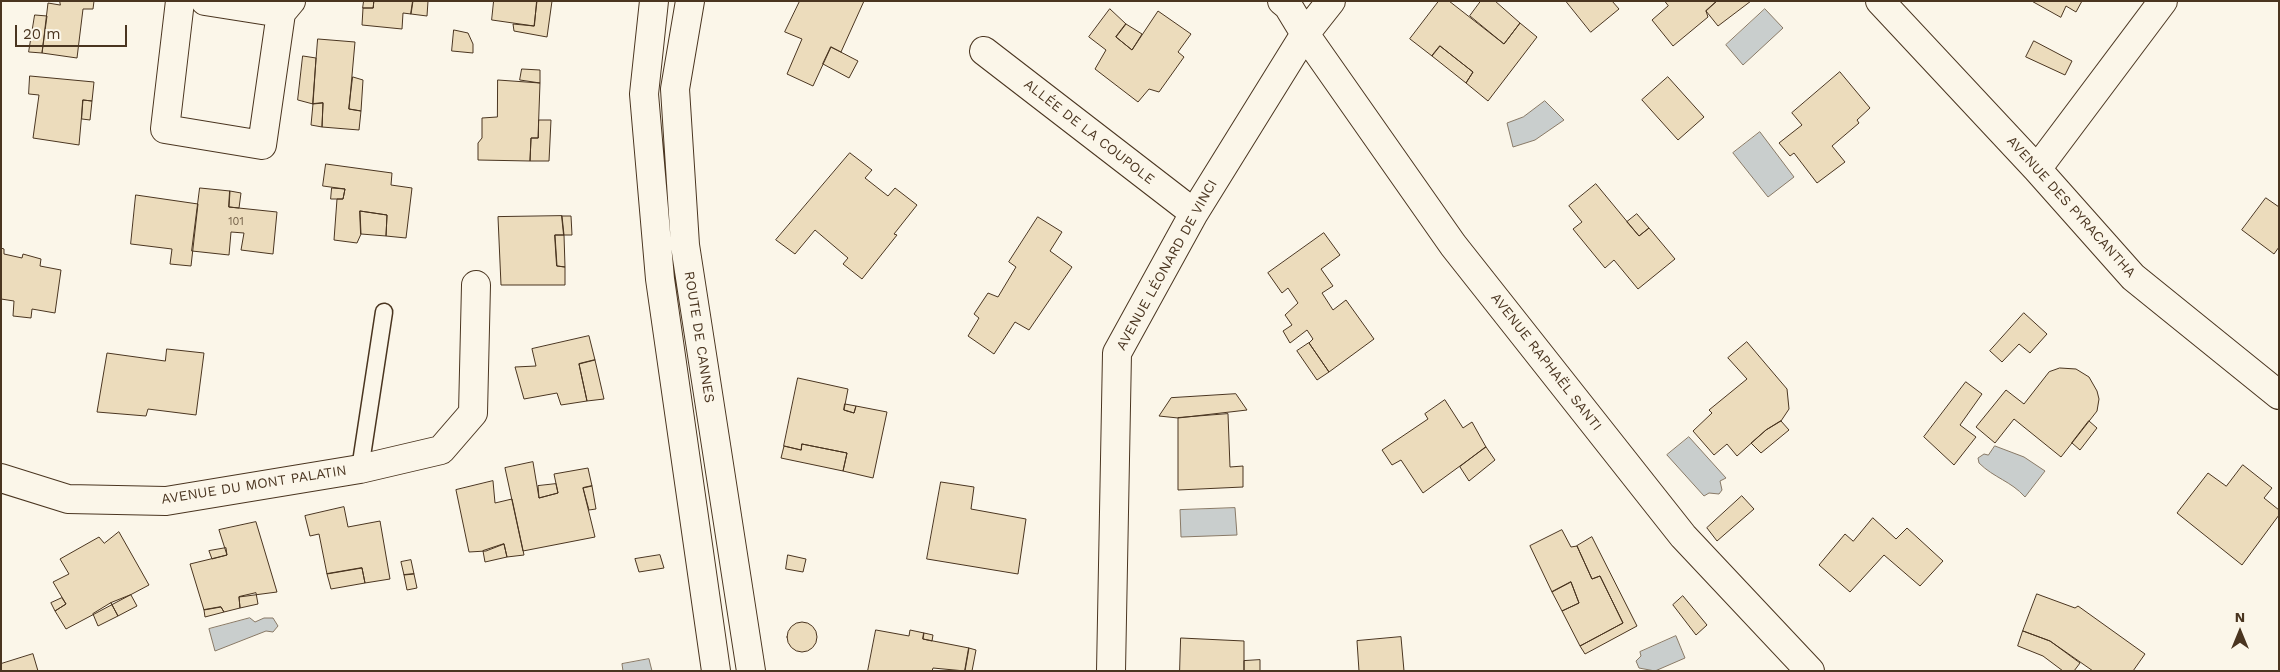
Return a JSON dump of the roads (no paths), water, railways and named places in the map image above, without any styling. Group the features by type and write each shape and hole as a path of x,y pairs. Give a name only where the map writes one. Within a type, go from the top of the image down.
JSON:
{"street":[{"path":"180,1 166,129 262,145 286,7 205,1"},
{"path":"654,1 644,94 660,279 716,671"},
{"name":"ROUTE DE CANNES","path":"690,1 675,88 685,245 751,671"},
{"name":"AVENUE RAPHAËL SANTI","path":"1282,1 1288,6 1305,34 1453,245 1683,536 1810,671"},
{"name":"AVENUE LÉONARD DE VINCI","path":"1112,671 1117,352 1194,213 1305,34 1331,1"},
{"name":"AVENUE DES PYRACANTHA","path":"1880,1 2037,170 2133,277 2279,395"},
{"path":"2037,170 2163,1"},
{"name":"ALLÉE DE LA COUPOLE","path":"984,51 1194,213"},
{"name":"AVENUE DU MONT PALATIN","path":"1,478 68,499 166,501 360,469 441,450 473,413 476,285"}],"lane":[{"name":"AVENUE DU MONT PALATIN","path":"360,469 384,312"}]}
